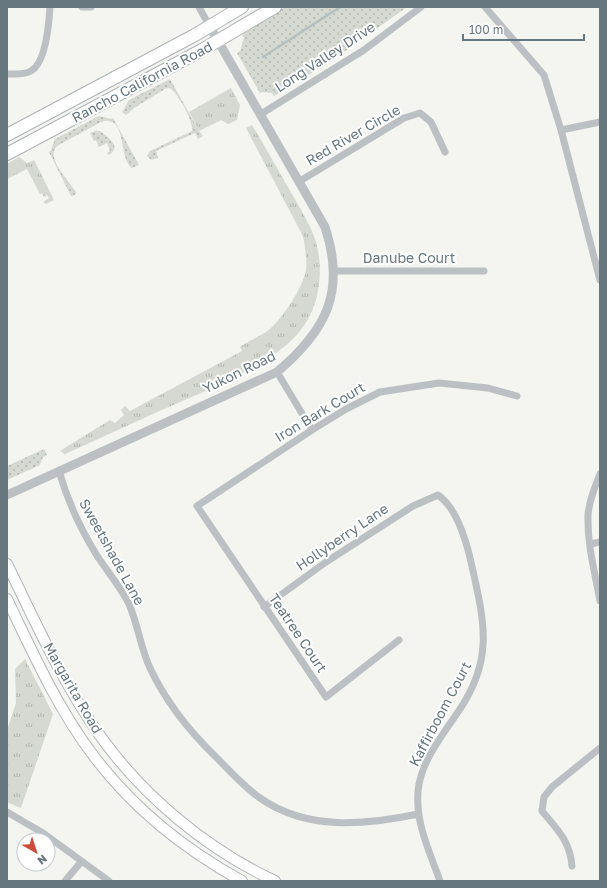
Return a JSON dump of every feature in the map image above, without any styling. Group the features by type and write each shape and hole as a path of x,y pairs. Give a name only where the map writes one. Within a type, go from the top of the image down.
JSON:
{"main road":[{"name":"Rancho California Road","path":"7,135 210,26 242,7"},
{"name":"Rancho California Road","path":"7,154 218,41 275,7"},
{"name":"Margarita Road","path":"7,564 84,712 126,768 144,788 182,822 264,879 275,881"},
{"name":"Margarita Road","path":"7,599 49,683 72,724 91,752 121,788 174,838 242,881"}],"street":[{"path":"7,74 24,74 32,71 37,66 46,40 50,7"},
{"path":"82,7 91,7"},
{"path":"199,7 210,26"},
{"name":"Long Valley Drive","path":"261,114 364,50 421,7"},
{"path":"484,7 544,75 561,130 600,280"},
{"name":"Yukon Road","path":"7,495 277,372 304,348 318,328 331,296 334,271 333,256 325,227 210,26"},
{"name":"Red River Circle","path":"300,181 404,118 420,113 431,122 444,152"},
{"path":"561,130 600,122"},
{"name":"Danube Court","path":"334,271 484,271"},
{"path":"277,372 312,430"},
{"name":"Iron Bark Court","path":"197,506 312,430 346,409 380,392 415,385 440,383 467,385 517,396"},
{"name":"Sweetshade Lane","path":"59,471 65,491 95,552 128,603 149,666 170,705 186,726 236,778 260,798 279,810 322,822 351,823 383,820 418,814"},
{"path":"600,474 592,494 588,514 590,544 600,601"},
{"name":"Kaffirboom Court","path":"438,495 447,501 452,510 469,552 481,606 484,642 481,665 473,683 461,707 442,735 426,763 419,784 418,814 422,833 440,881"},
{"name":"Hollyberry Lane","path":"264,608 326,562 413,506 438,495"},
{"name":"Teatree Court","path":"197,506 264,608 326,697 399,640"},
{"path":"590,544 600,542"},
{"path":"572,866 571,851 564,838 542,811 544,797 552,787 600,748"},
{"path":"7,812 43,833 109,881"},
{"path":"65,881 81,862"}],"green space":[{"path":"285,7 407,7 331,61 274,96 272,93 260,93 237,53 240,51 244,38 242,35"},
{"path":"170,79 203,136 198,139 195,133 156,151 158,158 151,160 147,156 150,151 192,131 191,121 181,101 169,88 134,108 126,115 122,112 129,100"},
{"path":"231,88 240,105 237,120 228,124 221,120 199,131 189,112"},
{"path":"99,116 111,119 113,118 139,165 132,168 128,163 119,130 115,124 110,121 101,122 57,146 54,151 54,157 59,169 76,192 75,195 71,196 49,152 55,139"},
{"path":"252,125 302,212 316,242 320,265 320,277 316,300 307,321 300,331 287,344 271,357 232,379 65,454 60,451 110,420 115,423 124,415 121,410 125,406 130,411 242,351 241,346 264,333 276,323 297,293 306,270 303,236 246,128"},
{"path":"100,131 114,145 113,152 109,155 107,153 110,151 107,143 99,147 96,140 94,141 90,133"},
{"path":"19,157 27,163 34,160 54,200 46,204 43,202 49,198 47,195 44,197 42,193 40,194 27,169 7,179 7,164"},
{"path":"44,449 47,455 43,457 40,465 7,480 7,466"},
{"path":"25,659 53,714 21,808 7,802 7,730 16,703 15,669"}],"waterway":[{"path":"263,57 340,7"}]}
